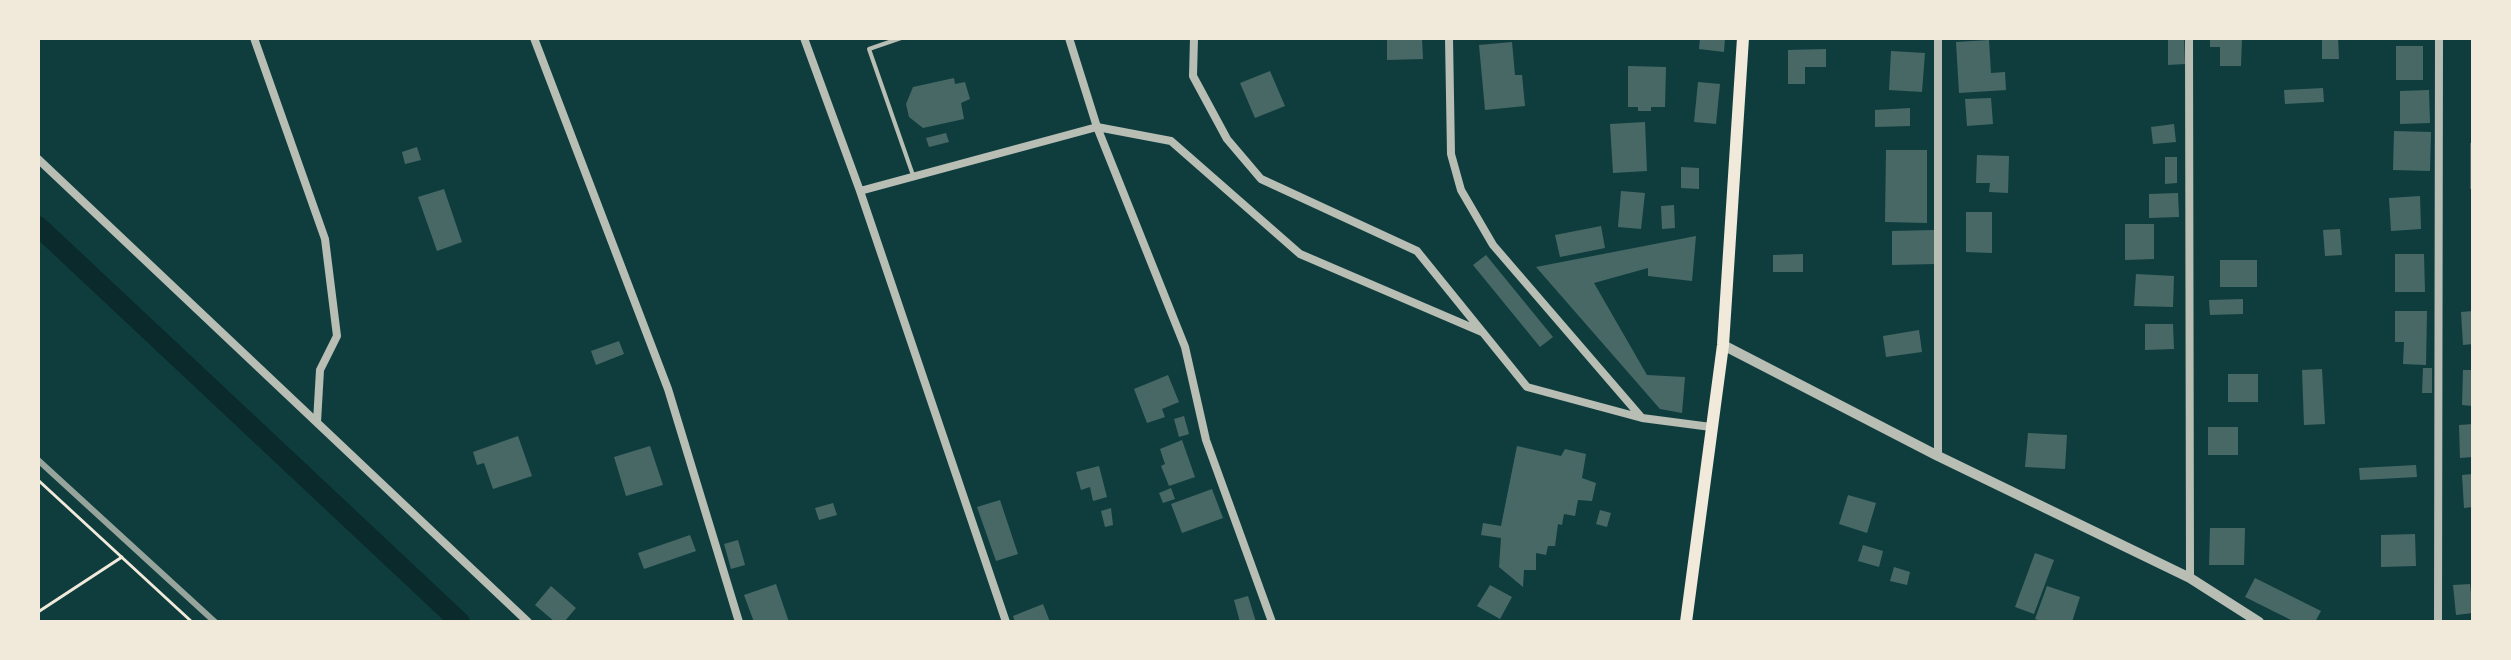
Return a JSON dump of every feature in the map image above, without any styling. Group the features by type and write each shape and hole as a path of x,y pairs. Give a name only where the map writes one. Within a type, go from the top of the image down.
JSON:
{"main road":[{"path":"1686,622 1723,345 1743,38"}],"street":[{"path":"254,38 325,239 337,336 320,370 317,422"},
{"path":"534,38 668,389 739,622"},
{"path":"804,38 860,191 1006,622"},
{"path":"1069,38 1097,127 1185,347 1206,440 1272,622"},
{"path":"1194,38 1193,76 1227,139 1261,179 1417,251 1527,387 1642,418 1711,427"},
{"path":"1449,38 1451,154 1461,190 1493,245 1642,418"},
{"path":"1938,38 1938,456"},
{"path":"2189,38 2190,578"},
{"path":"2438,622 2439,38"},
{"path":"860,191 915,179 1097,127 1171,141 1300,254 1482,332"},
{"path":"38,159 528,622"},
{"path":"1723,345 1938,456 2190,578 2257,622"}],"lane":[{"path":"901,38 869,49 915,179"}],"path":[{"path":"38,480 192,622"},
{"path":"38,612 123,556"}],"building":[{"path":"1387,38 1422,38 1423,59 1387,60"},
{"path":"1700,38 1725,38 1724,52 1699,49"},
{"path":"2168,38 2184,38 2185,64 2168,65"},
{"path":"2210,38 2242,38 2241,66 2220,66 2220,47 2210,47"},
{"path":"2322,38 2338,38 2339,59 2322,59"},
{"path":"1989,40 1991,73 2005,72 2006,90 1959,93 1956,42"},
{"path":"1512,42 1515,75 1522,75 1525,106 1485,110 1479,45"},
{"path":"2396,46 2423,46 2423,80 2396,80"},
{"path":"1826,49 1826,67 1805,67 1805,84 1788,84 1788,50"},
{"path":"1891,51 1925,53 1922,92 1889,90"},
{"path":"1628,66 1666,67 1665,107 1638,111 1638,107 1628,107"},
{"path":"1270,71 1285,106 1255,118 1240,83"},
{"path":"954,78 955,84 965,82 970,99 961,103 964,119 923,128 909,117 906,104 913,87"},
{"path":"1698,82 1720,84 1716,124 1694,122"},
{"path":"2323,88 2324,102 2285,104 2284,90"},
{"path":"2429,90 2430,123 2400,124 2400,91"},
{"path":"1991,98 1993,124 1967,126 1965,99"},
{"path":"1910,108 1910,126 1875,127 1875,110"},
{"path":"1645,122 1647,171 1613,173 1610,124"},
{"path":"2174,124 2176,142 2153,144 2151,127"},
{"path":"2394,131 2431,132 2430,171 2393,170"},
{"path":"946,133 949,142 929,147 926,138"},
{"path":"2470,143 2473,143 2473,189 2470,189"},
{"path":"417,147 421,160 405,164 402,152"},
{"path":"1886,150 1927,150 1927,223 1885,222"},
{"path":"1977,155 2009,156 2008,193 1989,192 1990,183 1976,183"},
{"path":"2165,157 2177,157 2177,183 2165,184"},
{"path":"1681,167 1699,168 1699,189 1681,188"},
{"path":"444,189 462,242 437,251 418,197"},
{"path":"1621,191 1645,193 1641,229 1618,227"},
{"path":"2178,193 2179,217 2149,218 2149,194"},
{"path":"2420,196 2421,229 2391,231 2389,198"},
{"path":"1674,205 1675,228 1662,229 1661,206"},
{"path":"1966,212 1992,212 1992,253 1966,252"},
{"path":"2125,224 2154,224 2154,259 2125,260"},
{"path":"1601,226 1605,248 1560,257 1555,235"},
{"path":"2340,229 2342,255 2325,256 2323,230"},
{"path":"1934,230 1934,264 1892,265 1892,231"},
{"path":"1696,236 1692,281 1648,276 1648,268 1594,283 1647,375 1685,377 1682,413 1660,409 1536,267"},
{"path":"1803,254 1803,272 1773,272 1773,255"},
{"path":"2395,254 2424,254 2425,292 2395,292"},
{"path":"1486,255 1553,337 1540,347 1473,265"},
{"path":"2220,260 2257,260 2257,287 2220,287"},
{"path":"2136,274 2174,276 2173,307 2134,306"},
{"path":"2243,299 2243,314 2210,315 2209,300"},
{"path":"2395,311 2427,311 2426,365 2403,364 2404,342 2395,342"},
{"path":"2473,311 2473,344 2463,345 2461,312"},
{"path":"2145,324 2173,324 2174,349 2145,350"},
{"path":"1919,330 1922,352 1886,357 1883,336"},
{"path":"619,341 624,354 596,365 591,351"},
{"path":"2423,368 2432,368 2432,393 2422,393"},
{"path":"2322,369 2325,424 2304,425 2302,370"},
{"path":"2463,370 2473,370 2473,406 2462,405"},
{"path":"2228,374 2258,374 2258,402 2228,402"},
{"path":"1168,375 1179,402 1162,409 1165,417 1147,423 1134,389"},
{"path":"1184,416 1189,434 1179,437 1174,419"},
{"path":"2473,424 2473,457 2460,458 2459,425"},
{"path":"2208,427 2238,427 2238,455 2208,455"},
{"path":"2028,433 2067,435 2065,469 2025,467"},
{"path":"518,436 532,476 493,489 484,463 477,465 473,452"},
{"path":"1182,440 1195,477 1169,486 1161,466 1165,464 1160,449"},
{"path":"650,446 663,485 626,496 614,457"},
{"path":"1517,446 1561,456 1565,449 1586,454 1582,478 1596,483 1592,501 1578,500 1575,516 1564,514 1562,525 1558,524 1555,546 1548,546 1546,555 1536,553 1536,570 1524,570 1523,587 1499,567 1501,538 1481,535 1483,523 1501,526"},
{"path":"2416,465 2417,477 2360,480 2359,468"},
{"path":"1099,466 1107,497 1093,501 1090,487 1081,490 1076,472"},
{"path":"2473,474 2473,507 2464,508 2462,475"},
{"path":"1171,488 1175,499 1163,503 1159,493"},
{"path":"1212,489 1223,518 1182,533 1171,504"},
{"path":"1848,495 1876,503 1867,533 1839,524"},
{"path":"1000,500 1018,554 996,561 977,507"},
{"path":"833,503 837,515 819,520 815,508"},
{"path":"1111,508 1113,525 1105,527 1101,511"},
{"path":"1600,510 1611,513 1607,527 1596,524"},
{"path":"2210,528 2245,528 2244,565 2209,565"},
{"path":"2415,534 2416,566 2381,567 2381,535"},
{"path":"690,535 696,551 644,569 638,553"},
{"path":"738,540 745,565 731,569 724,544"},
{"path":"1863,545 1883,551 1879,567 1858,561"},
{"path":"2035,553 2054,560 2034,614 2015,607"},
{"path":"1894,567 1910,572 1907,585 1890,581"},
{"path":"2255,578 2321,611 2315,622 2295,622 2245,597"},
{"path":"776,584 789,622 754,622 744,595"},
{"path":"2470,584 2473,613 2456,615 2453,585"},
{"path":"1490,585 1512,597 1500,619 1477,606"},
{"path":"551,586 576,608 564,622 555,622 535,605"},
{"path":"2047,586 2080,597 2072,622 2035,619"},
{"path":"1248,596 1256,622 1240,622 1234,600"},
{"path":"1043,604 1050,622 1015,622 1013,616"}],"waterway":[{"path":"38,226 460,622"}],"railway":[{"path":"38,460 215,622"}]}
